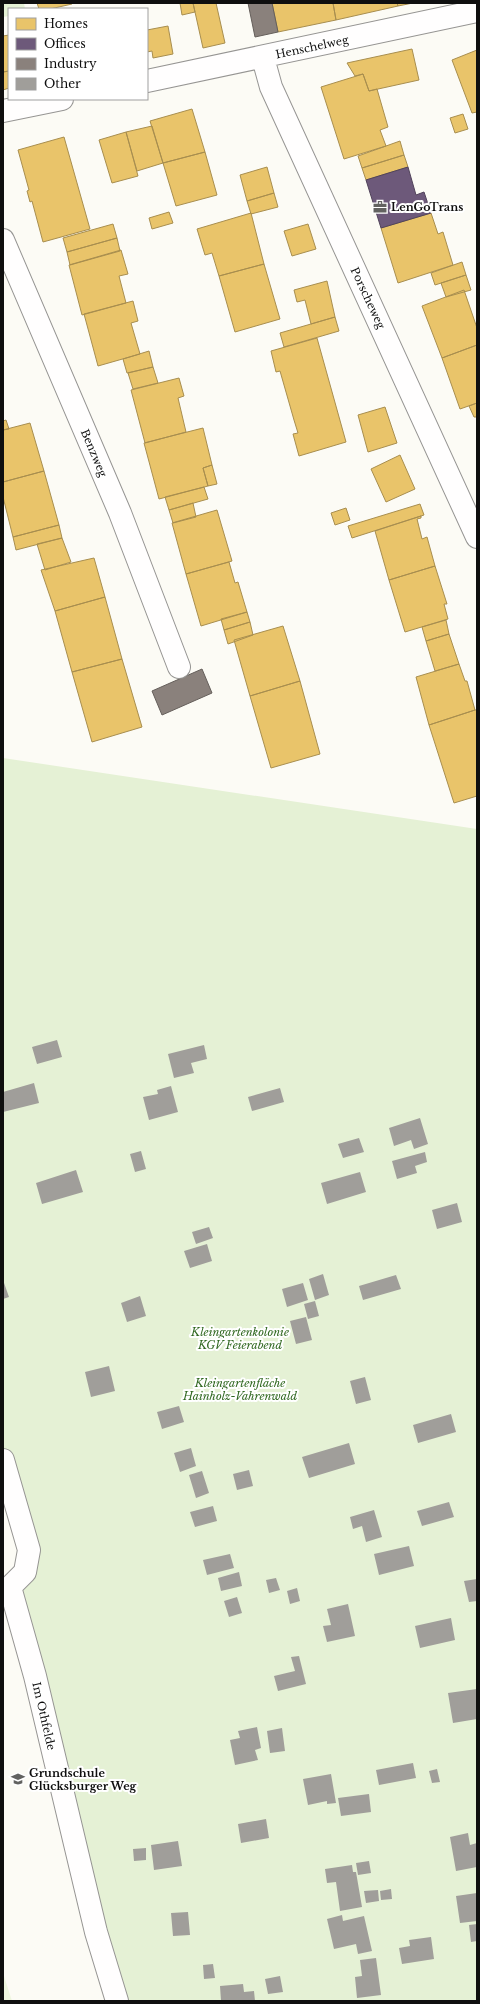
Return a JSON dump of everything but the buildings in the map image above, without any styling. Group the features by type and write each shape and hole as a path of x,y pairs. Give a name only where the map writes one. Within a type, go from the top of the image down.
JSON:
{"street":[{"name":"Henschelweg","path":"148,81 262,58 477,11"},
{"name":"Porscheweg","path":"262,58 271,87 477,537"},
{"path":"3,111 57,100"},
{"name":"Benzweg","path":"3,240 120,513 179,667"},
{"name":"Im Othfelde","path":"3,1460 29,1550 25,1572 6,1588 35,1676 96,1932 117,2001"}],"green space":[{"path":"3,3 24,3 25,8 8,8 8,16 3,17"},
{"name":"Kleingartenfläche Hainholz-Vahrenwald","path":"3,758 477,829 477,2001 117,2001 10,1587 25,1572 3,1460"},
{"path":"3,1973 12,2001 3,2001"}],"place":[{"name":"LenGoTrans","path":"380,207"},
{"name":"Grundschule Glücksburger Weg","path":"18,1779"}],"park label":[{"name":"Kleingartenkolonie KGV Feierabend","path":"240,1338"}]}
